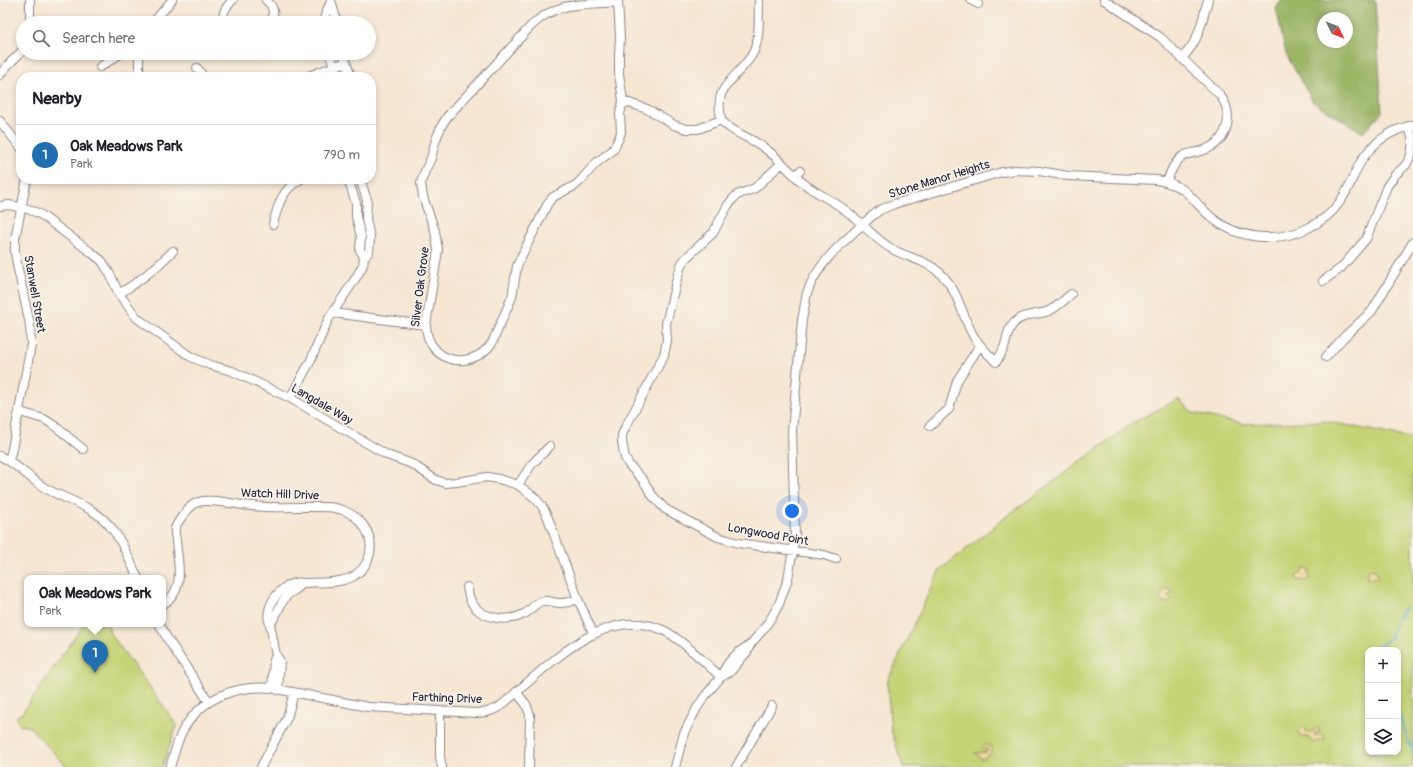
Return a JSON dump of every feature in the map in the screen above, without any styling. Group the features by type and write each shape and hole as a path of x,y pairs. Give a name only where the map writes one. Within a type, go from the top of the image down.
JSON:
{"street":[{"path":"30,0 30,16"},
{"path":"159,16 172,0"},
{"path":"223,16 223,13 226,8 233,0"},
{"path":"266,0 271,4 273,16"},
{"path":"759,0 756,44 749,59 724,89 721,95 721,120 726,125 739,135 761,145 768,150 782,163 797,173 809,189 846,211 884,244 899,253 932,267 947,280 959,298 971,330 980,345 996,362 1004,347 1010,327 1020,318 1053,309 1071,294"},
{"path":"1104,0 1160,38 1223,99 1228,114 1227,129 1218,142 1205,150 1183,156 1177,161 1170,172 1167,182"},
{"path":"1182,58 1193,46 1199,34 1208,0"},
{"path":"325,16 331,1"},
{"path":"331,1 335,16"},
{"name":"Silver Oak Grove","path":"618,1 620,38 618,54 623,101 620,114 621,132 619,138 612,150 596,163 576,185 553,197 544,209 517,266 512,297 492,343 483,353 469,360 455,360 447,358 436,352 428,341 426,333 438,250 435,232 423,196 421,183 424,171 432,158 436,138 442,125 531,26 544,14 566,6 618,1"},
{"path":"0,75 16,57"},
{"path":"100,67 111,60"},
{"path":"139,60 140,72"},
{"path":"332,60 337,72"},
{"path":"319,72 346,62 349,72"},
{"path":"197,68 200,72"},
{"path":"623,101 647,109 674,125 686,129 698,129 721,120"},
{"path":"0,121 16,142"},
{"path":"1323,281 1341,268 1362,245 1369,234 1387,186 1395,175 1406,165 1411,154 1413,141 1411,125"},
{"name":"Stone Manor Heights","path":"675,767 684,733 690,718 705,696 722,677 730,672 747,652 750,645 779,604 788,579 794,551 796,524 792,431 802,320 805,303 811,284 820,269 832,254 862,225 880,210 894,204 1002,172 1015,170 1039,171 1068,176 1157,180 1167,182 1185,191 1212,218 1228,228 1257,237 1271,238 1282,236 1305,230 1325,218 1340,202 1358,166 1369,151 1383,137 1400,128 1411,125"},
{"name":"Longwood Point","path":"782,163 755,188 737,195 732,199 713,233 686,258 682,264 677,278 666,324 667,340 664,354 625,428 622,435 622,442 624,454 629,465 643,480 652,495 665,509 718,537 738,543 824,555 836,559"},
{"name":"Stanwell Street","path":"9,460 20,412 31,345 30,325 15,254 15,239 26,184"},
{"path":"273,224 281,199 294,184"},
{"path":"290,398 310,362 328,320 363,265 364,257 360,250 361,236 356,217 356,203 350,184"},
{"path":"361,184 367,200 366,219 370,237 369,252 364,257"},
{"name":"Langdale Way","path":"0,206 9,205 28,209 40,214 102,261 119,294 137,318 191,357 210,365 232,371 290,398 387,455 412,464 436,480 446,483 486,477 499,479 518,485 534,497 542,506 548,518 578,599 593,633"},
{"path":"1326,357 1344,337 1372,311 1413,242"},
{"path":"119,294 137,283 173,251"},
{"path":"333,313 426,325"},
{"path":"930,426 948,409 956,381 980,345"},
{"path":"20,412 44,419 83,449"},
{"path":"518,485 532,464 550,446"},
{"path":"0,456 9,460 44,487 89,509 101,517 117,534 137,575"},
{"name":"Watch Hill Drive","path":"166,603 175,593 179,584 175,529 188,509 197,502 210,501 254,507 333,507 356,517 364,525 369,536 371,548 369,559 362,569 353,576 342,580 299,582 290,584 278,595 270,609 268,619 276,656 280,661 275,689"},
{"path":"467,586 469,598 472,604 486,615 497,619 513,619 526,613 541,602 546,601 563,603 578,599"},
{"name":"Farthing Drive","path":"170,767 182,733 189,721 209,702 224,694 240,689 256,687 275,689 294,694 368,707 476,713 487,712 498,708 572,647 593,633 604,628 628,623 650,626 663,630 673,636 722,677"},
{"path":"161,627 209,702"},
{"path":"516,692 526,704 530,715 529,767"},
{"path":"261,767 287,718 294,694"},
{"path":"736,767 772,706"},
{"path":"440,711 440,757 442,767"}],"green space":[{"path":"1282,0 1375,0 1382,112 1363,133 1313,102 1286,54 1276,8"},
{"path":"1178,399 1193,413 1243,424 1326,421 1413,439 1413,767 903,767 891,730 887,682 939,571 1008,515 1134,422"},
{"path":"82,627 108,627 110,633 177,725 162,767 67,767 30,727 20,725 16,721 18,715 22,713"}],"sand":[{"path":"1304,568 1309,570 1309,579 1306,581 1297,580 1296,576 1301,573"},
{"path":"1368,569 1376,570 1378,578 1366,578"},
{"path":"1166,589 1171,590 1173,593 1167,596 1171,600 1168,603 1162,602 1160,599 1160,596"},
{"path":"1303,726 1305,727 1306,731 1309,732 1319,728 1320,731 1314,733 1314,735 1324,735 1324,741 1319,740 1313,743 1308,737 1300,737 1298,731"},
{"path":"984,745 991,746 992,748 990,754 982,759 975,753 987,752 988,749 984,749 982,747"}],"waterway":[{"path":"1378,647 1390,638 1397,620 1405,607"},
{"path":"1401,719 1413,753"}],"place":[{"name":"Oak Meadows Park","path":"95,673"}]}
